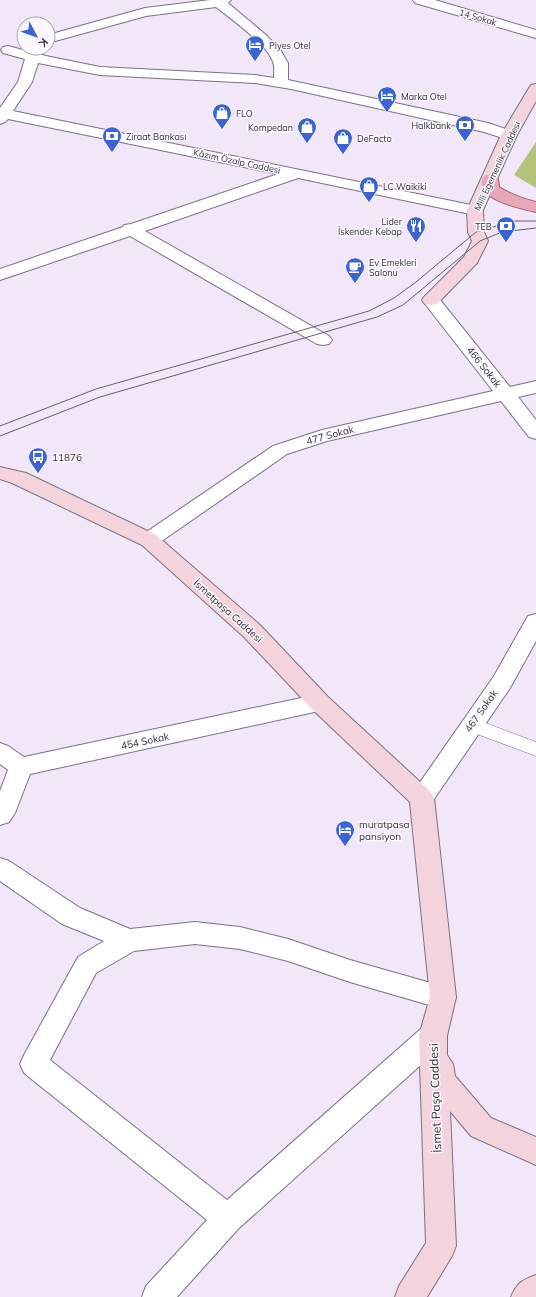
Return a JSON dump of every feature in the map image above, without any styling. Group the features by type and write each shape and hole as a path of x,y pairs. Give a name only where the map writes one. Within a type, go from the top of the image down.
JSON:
{"main road":[{"path":"490,179 491,189 501,196 516,202 536,207"}],"street":[{"path":"150,0 173,8"},
{"name":"14 Sokak","path":"420,0 536,34"},
{"path":"56,37 145,12 221,1 269,47 280,62 281,83"},
{"path":"4,49 16,50"},
{"path":"1,115 25,82 28,56"},
{"path":"48,56 100,70 255,79 281,83 488,128 509,136"},
{"name":"Milli Egemenlik Caddesi","path":"431,300 471,259 480,241 476,232 475,210 509,136 536,88"},
{"name":"Kâzım Özalp Caddesi","path":"1,115 475,210"},
{"path":"0,274 295,173"},
{"path":"130,229 322,340"},
{"name":"466 Sokak","path":"431,300 536,433"},
{"name":"477 Sokak","path":"149,540 280,450 322,436 536,387"},
{"name":"İsmetpaşa Caddesi","path":"0,473 19,478 149,540 252,631 320,703 422,798"},
{"name":"467 Sokak","path":"422,798 502,682 536,622"},
{"name":"454 Sokak","path":"21,767 320,703"},
{"path":"0,752 21,767 6,806 0,815"},
{"name":"İsmet Paşa Caddesi","path":"410,1297 440,1246 433,1036 443,997 422,798"},
{"path":"0,868 71,916 129,940"},
{"path":"228,1219 34,1064 87,965 129,940 195,933 240,938 288,950 350,971 443,997"},
{"path":"157,1297 228,1219 433,1036"},
{"path":"433,1036 442,1081 481,1128 536,1151"},
{"path":"526,1297 536,1290"}],"lane":[{"path":"472,725 536,749"}],"green space":[{"path":"536,142 536,188 514,175"}],"tram line":[{"path":"0,426 96,389 369,311 394,298 416,282 476,232 514,221 536,221"},
{"path":"0,436 100,397 377,317 403,305 480,241 502,232 536,228"}],"place":[{"name":"Piyes Otel","path":"255,62"},
{"name":"Marka Otel","path":"387,113"},
{"name":"FLO","path":"222,130"},
{"name":"Halkbank","path":"465,142"},
{"name":"Kompedan","path":"307,144"},
{"name":"Ziraat Bankası","path":"112,153"},
{"name":"DeFacto","path":"343,155"},
{"name":"LC Waikiki","path":"369,203"},
{"name":"Lider İskender Kebap","path":"416,243"},
{"name":"TEB","path":"506,243"},
{"name":"Ev Emekleri Salonu","path":"355,284"},
{"name":"11876","path":"38,474"},
{"name":"muratpasa pansiyon","path":"345,847"}]}
